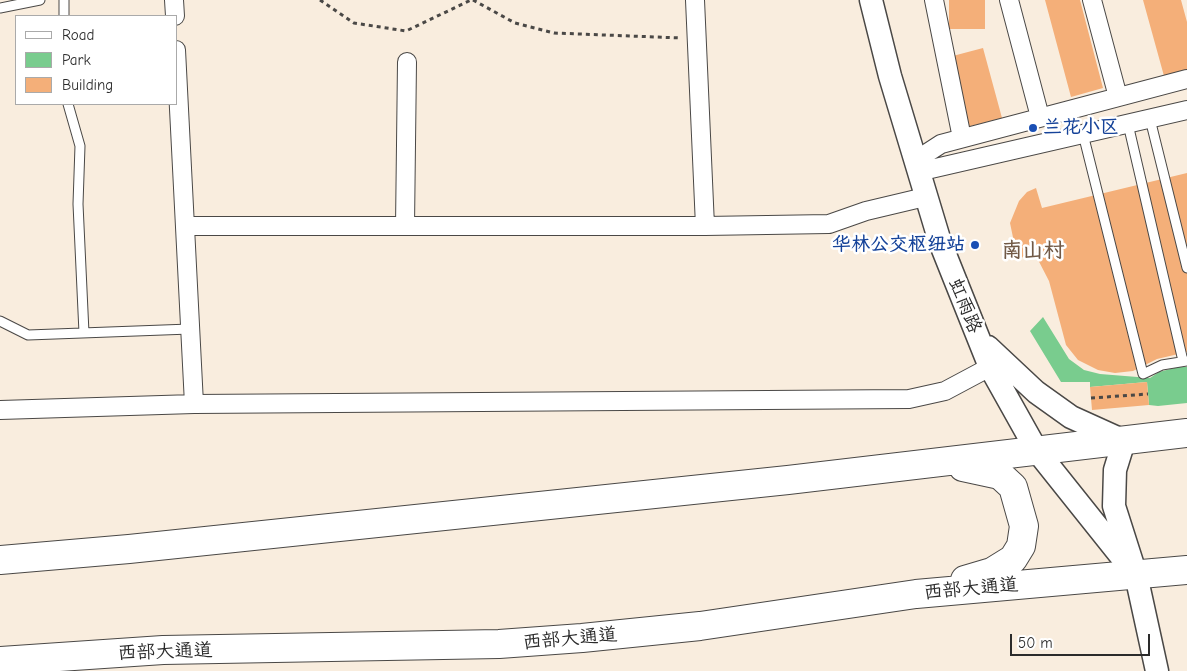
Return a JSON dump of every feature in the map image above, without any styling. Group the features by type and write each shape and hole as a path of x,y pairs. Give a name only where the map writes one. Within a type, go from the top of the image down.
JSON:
{"highway":[{"path":"0,560 168,545 937,463 1187,433"},
{"path":"916,594 992,572 1013,559 1021,546 1024,526 1013,487 1000,475 937,463"},
{"name":"西部大通道","path":"0,662 163,650 499,644 572,639 700,626 916,594 1187,570"}],"street":[{"path":"174,0 175,15"},
{"path":"695,0 705,226"},
{"name":"虹雨路","path":"871,0 890,76 925,197 940,242 990,367 1037,451 1136,575"},
{"path":"934,0 962,138"},
{"path":"1009,0 1040,117"},
{"path":"1092,0 1118,97"},
{"path":"405,226 407,62"},
{"path":"918,172 924,156 941,144 1187,79"},
{"path":"178,89 194,404"},
{"path":"918,172 1187,110"},
{"path":"185,226 705,226 829,224 866,211 925,197"},
{"path":"978,337 1036,392 1071,416 1124,440 1115,470 1114,506 1136,575 1157,671"},
{"path":"0,410 194,404 909,399 945,391 990,367"}],"lane":[{"path":"0,8 40,0"},
{"path":"64,0 64,15"},
{"path":"68,105 80,146 78,204 84,333"},
{"path":"1150,119 1187,268"},
{"path":"1083,134 1143,374 1162,365 1185,361 1128,124"},
{"path":"0,322 28,335 190,329"}],"path":[{"path":"320,0 354,23 406,31 472,0 515,23 554,33 697,39"},
{"path":"1091,398 1148,394"}],"green space":[{"path":"1043,317 1069,359 1084,370 1100,374 1150,378 1159,372 1178,367 1187,367 1187,403 1149,405 1147,382 1090,387 1090,382 1061,382 1030,331"}],"building":[{"path":"949,0 985,0 985,29 949,29"},
{"path":"1045,0 1080,0 1103,88 1071,97"},
{"path":"1143,0 1181,0 1187,22 1187,70 1164,76"},
{"path":"983,48 1002,118 967,127 949,57"},
{"path":"1187,173 1187,352 1157,359 1133,371 1115,373 1098,370 1078,360 1066,345 1049,281 1034,252 1021,258 1015,247 1010,223 1019,201 1027,192 1036,188 1042,208"},
{"path":"1147,382 1149,405 1092,410 1090,387"}],"place":[{"name":"兰花小区","path":"1033,128"},
{"name":"华林公交枢纽站","path":"975,245"}],"district":[{"name":"南山村","path":"1033,251"}]}
